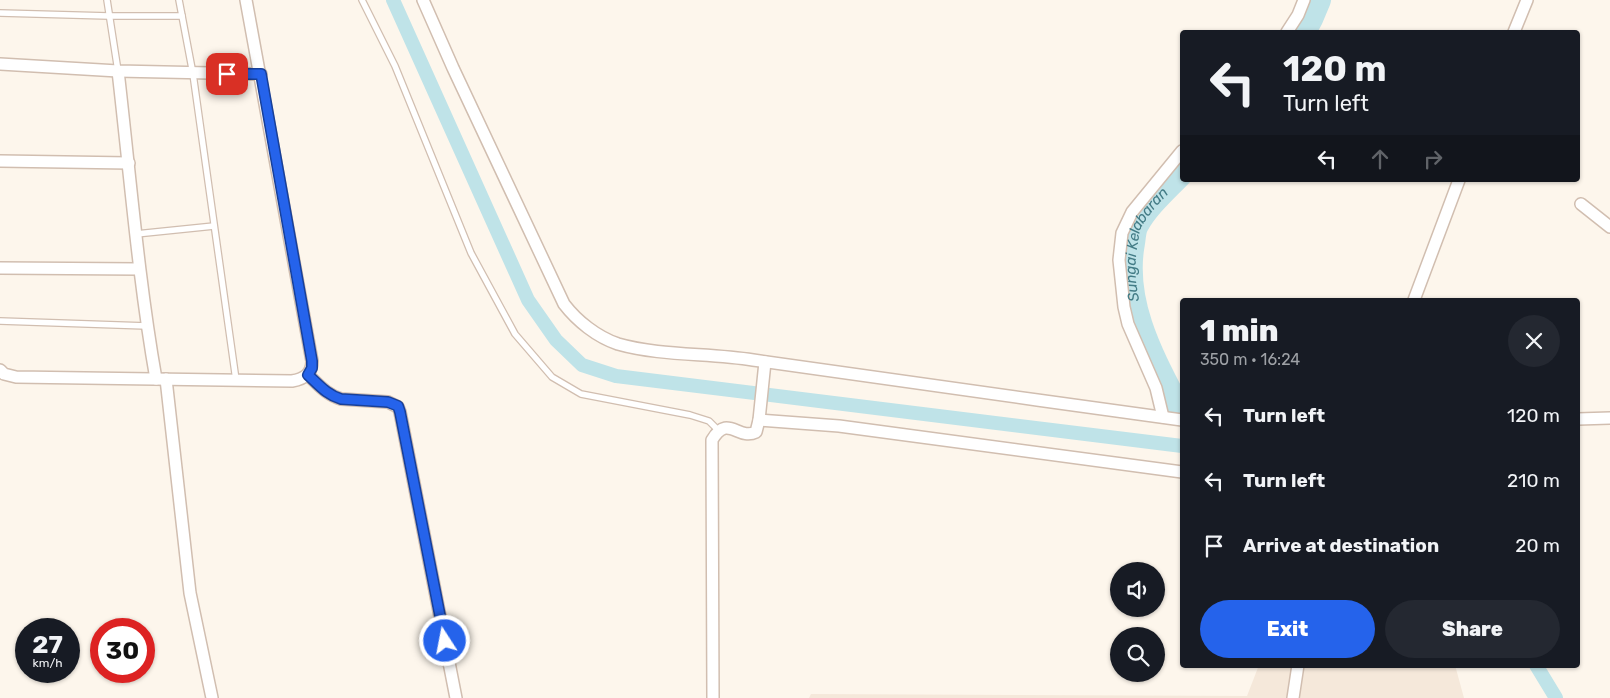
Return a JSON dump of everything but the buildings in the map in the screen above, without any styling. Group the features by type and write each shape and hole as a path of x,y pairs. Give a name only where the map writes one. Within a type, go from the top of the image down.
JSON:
{"street":[{"path":"0,370 4,374 16,377 292,381 301,380 308,375 312,368 312,361 246,0"},
{"path":"423,0 555,288 571,314 588,328 608,340 628,346 764,362 1180,420"},
{"path":"1288,30 1298,15 1304,0"},
{"path":"1515,30 1526,0"},
{"path":"0,64 118,72 261,74"},
{"path":"118,72 147,326 161,379 190,593 212,698"},
{"path":"1164,417 1156,388 1128,324 1124,307 1119,260 1122,233 1132,212 1180,153"},
{"path":"0,161 129,164"},
{"path":"1415,298 1458,182"},
{"path":"1581,204 1610,226"},
{"path":"0,268 139,269"},
{"path":"713,698 712,440 722,428 729,428 743,433 755,433 759,417 764,362"},
{"path":"308,375 334,397 388,402 398,406 456,698"},
{"path":"759,417 1180,472"},
{"path":"1580,419 1610,418"},
{"path":"1293,698 1298,668"}],"lane":[{"path":"107,0 118,72"},
{"path":"179,0 193,74 236,380"},
{"path":"362,0 395,66 471,254 515,334 552,378 582,394 690,415 709,421 719,431"},
{"path":"0,13 182,16"},
{"path":"136,234 214,226"},
{"path":"0,321 147,326"}],"shaded area":[{"path":"1258,668 1456,668 1464,698 809,698 811,694 1247,696"}],"waterway":[{"path":"393,0 528,300 556,340 582,365 616,376 1180,446"},
{"name":"Sungai Kelabaran","path":"1305,30 1319,0"},
{"name":"Sungai Kelabaran","path":"1178,406 1158,368 1142,328 1132,286 1131,265 1134,234 1137,225 1152,204 1180,175"},
{"path":"1538,668 1556,698"}],"route":[{"path":"227,74 261,74 312,361 312,368 308,375 334,397 388,402 398,406 445,641"}]}
